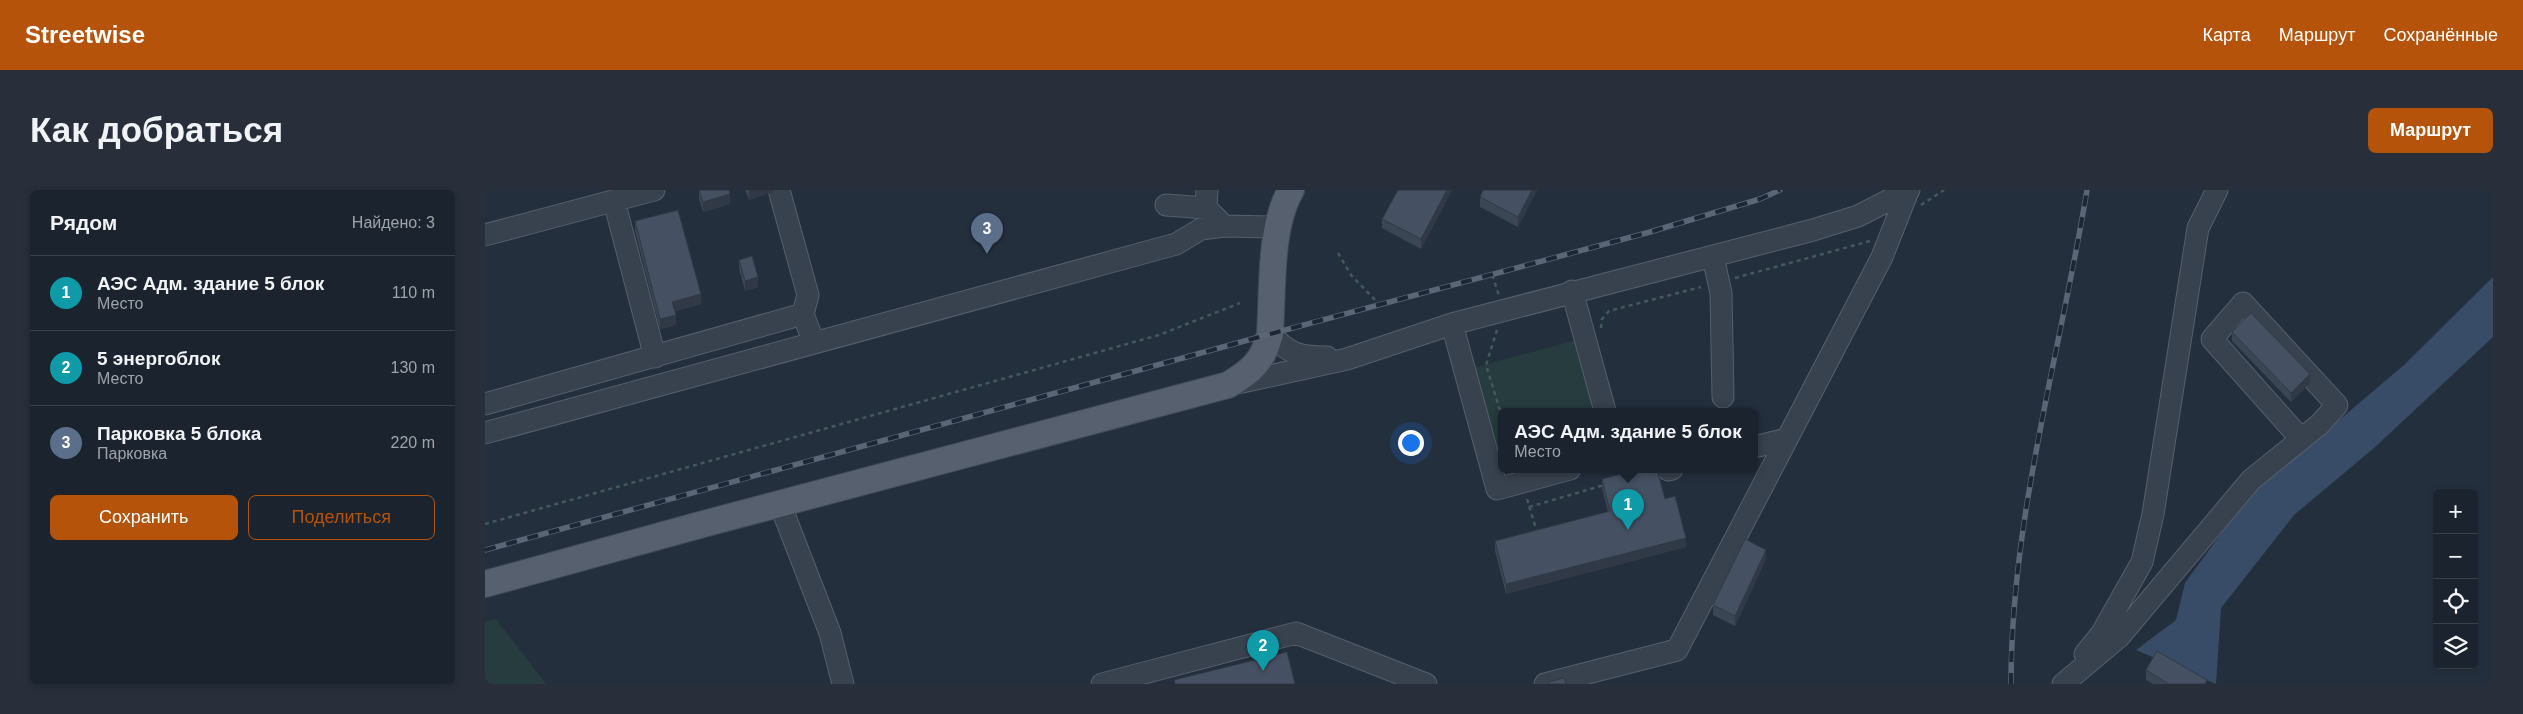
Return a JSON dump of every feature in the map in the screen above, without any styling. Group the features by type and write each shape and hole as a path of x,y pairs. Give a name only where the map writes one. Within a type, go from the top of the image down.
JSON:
{"main road":[{"path":"485,584 1228,386 1256,365 1262,357 1270,334 1278,227 1285,200 1291,190"}],"lane":[{"path":"485,235 654,190"},
{"path":"779,190 808,295 803,314 814,343"},
{"path":"1545,684 1677,650 1882,257 1908,190"},
{"path":"1228,386 1347,359 1400,343 1452,324 1858,216 1908,190"},
{"path":"2063,684 2102,633 2142,562 2153,514 2198,228 2217,190"},
{"path":"1166,205 1207,199 1224,226"},
{"path":"614,200 655,357"},
{"path":"485,433 1176,244 1201,229 1224,226 1278,227"},
{"path":"1713,256 1721,294 1723,397"},
{"path":"1572,291 1604,408"},
{"path":"2063,684 2119,637 2251,480 2320,424 2337,406 2243,303 2212,339 2301,439"},
{"path":"485,404 803,314"},
{"path":"1452,324 1497,489 1555,473"},
{"path":"1270,334 1284,348 1293,353 1347,359"},
{"path":"1758,446 1787,439"},
{"path":"780,504 830,633 843,684"},
{"path":"1102,684 1296,633 1426,684"}],"path":[{"path":"1599,333 1602,319 1609,311 1873,240 1944,190"},
{"path":"1338,253 1351,275 1379,304 1492,274"},
{"path":"485,524 1159,335 1241,303"},
{"path":"1486,365 1499,408"},
{"path":"1521,482 1539,539"},
{"path":"1529,507 1610,483"}],"green space":[{"path":"1579,339 1599,408 1498,408 1498,454 1470,369"},
{"path":"496,619 546,684 485,684 485,622"}],"water":[{"path":"2493,277 2493,337 2374,448 2294,515 2221,608 2216,684 2136,650 2176,620 2185,583 2247,498 2404,365"}],"building":[{"path":"699,190 729,190 730,194 703,202"},
{"path":"1398,190 1447,190 1421,239 1382,219"},
{"path":"1483,190 1532,190 1518,217 1480,197"},
{"path":"678,210 701,294 672,302 676,315 660,319 635,221"},
{"path":"752,256 758,277 745,281 739,260"},
{"path":"2251,313 2310,374 2291,393 2232,332"},
{"path":"1625,473 1658,473 1665,499 1675,496 1686,538 1506,584 1495,541 1610,511 1602,479"},
{"path":"1745,539 1766,550 1735,616 1713,605"},
{"path":"2157,651 2207,680 2205,684 2169,684 2146,670"},
{"path":"1287,652 1295,684 1175,684 1174,680"},
{"path":"1564,678 1566,684 1550,684 1549,682"}],"railway":[{"path":"485,550 1270,334 1650,232 1760,199 1780,190"},
{"path":"2011,684 2013,622 2019,559 2028,498 2087,190"}],"place":[{"name":"Парковка 5 блока","path":"987,254"},
{"name":"АЭС Адм. здание 5 блок","path":"1628,530"},
{"name":"5 энергоблок","path":"1263,671"}]}
